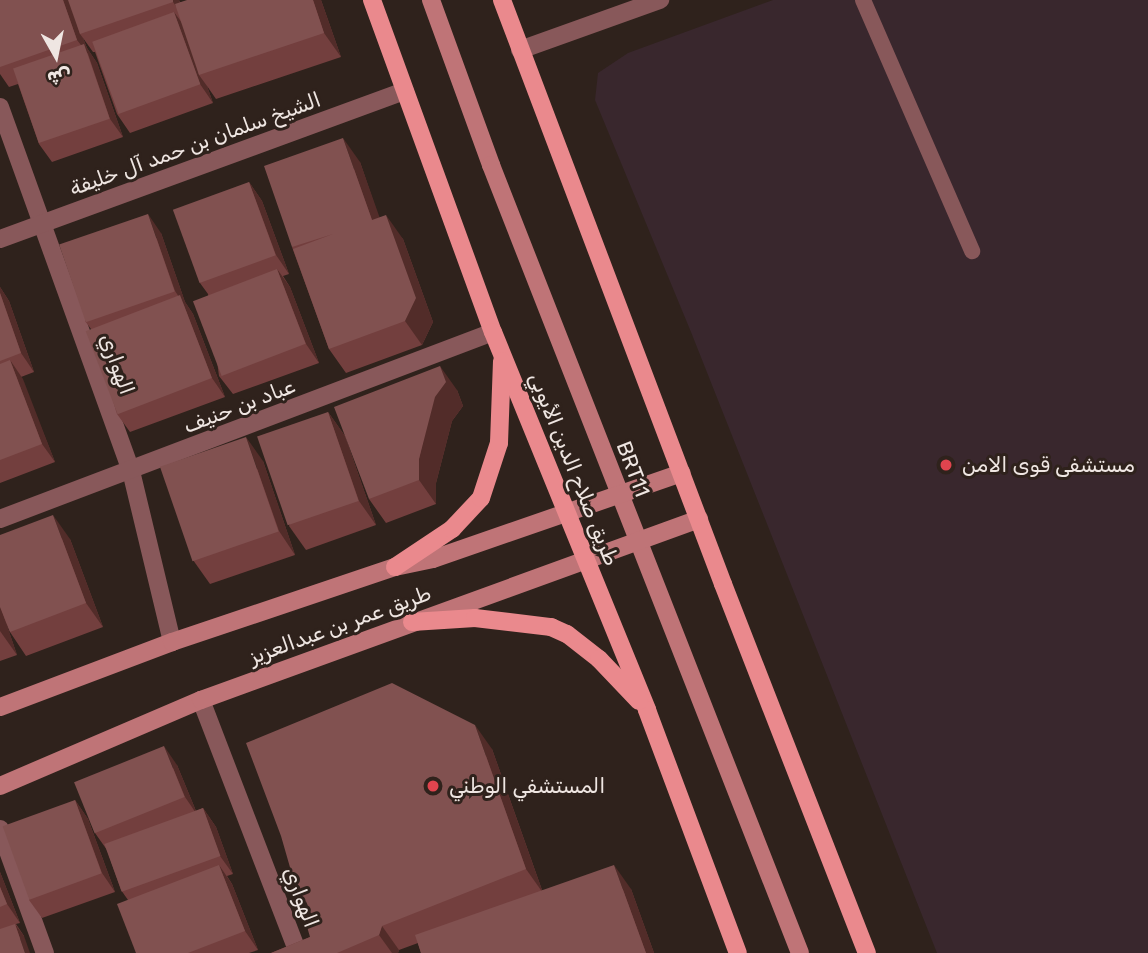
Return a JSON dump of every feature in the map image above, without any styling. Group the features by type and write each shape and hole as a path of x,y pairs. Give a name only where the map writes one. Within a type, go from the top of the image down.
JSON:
{"main road":[{"name":"طريق صلاح الدين الأيوبي","path":"372,0 493,332 569,512 738,953"},
{"name":"BRT11","path":"431,0 491,165 800,953"},
{"path":"502,0 867,953"},
{"path":"395,567 452,529 481,498 499,443 502,354"},
{"name":"طريق عمر بن عبدالعزيز","path":"0,707 172,642 395,567 433,559 682,473"},
{"name":"طريق عمر بن عبدالعزيز","path":"0,786 201,700 699,519"},
{"path":"412,622 486,618 551,627 567,634 599,659 647,710"}],"street":[{"path":"520,50 660,0"},
{"name":"الشيخ سلمان بن حمد آل خليفة","path":"0,239 405,91"},
{"name":"الهواري","path":"0,107 131,471 172,642"},
{"name":"عباد بن حنيف","path":"0,519 493,332"},
{"name":"الهواري","path":"201,700 298,953"},
{"path":"0,829 45,953"}],"lane":[{"path":"863,0 972,251"}],"shaded area":[{"name":"مستشفى قوى الامن","path":"773,0 1148,0 1148,953 937,953 691,332 595,100 598,73 628,53"}],"building":[{"path":"0,0 63,0 77,40 0,67"},
{"path":"68,0 173,0 173,2 80,34"},
{"path":"187,0 313,0 324,33 199,75 175,4"},
{"path":"174,12 200,84 119,114 92,42"},
{"path":"84,44 110,119 39,143 13,68"},
{"path":"343,138 372,220 386,215 416,298 405,321 329,349 293,249 333,234 292,247 264,166"},
{"path":"249,182 276,255 200,283 173,210"},
{"path":"148,214 175,292 86,322 59,245"},
{"path":"277,269 306,344 222,376 193,301"},
{"path":"0,293 21,353 0,361"},
{"path":"180,295 212,378 118,414 86,331"},
{"path":"10,360 42,444 0,460 0,364"},
{"path":"440,366 446,382 435,397 419,459 419,480 369,499 334,407"},
{"path":"328,412 359,501 288,525 257,436"},
{"path":"246,437 279,532 193,561 160,467"},
{"path":"53,515 86,603 10,632 0,607 0,535"},
{"path":"392,683 475,725 526,869 382,926 379,935 337,953 271,953 310,937 281,836 246,743"},
{"path":"164,746 185,797 95,833 74,782"},
{"path":"75,800 102,873 29,900 3,826"},
{"path":"203,808 220,856 122,892 104,844"},
{"path":"219,865 245,931 188,953 136,953 117,904"},
{"path":"614,865 646,953 421,953 415,935"},
{"path":"0,887 7,904 0,907"},
{"path":"15,924 25,953 0,953 0,929"}],"place":[{"name":"مستشفى قوى الامن","path":"946,465"},
{"name":"المستشفي الوطني","path":"433,786"}]}
